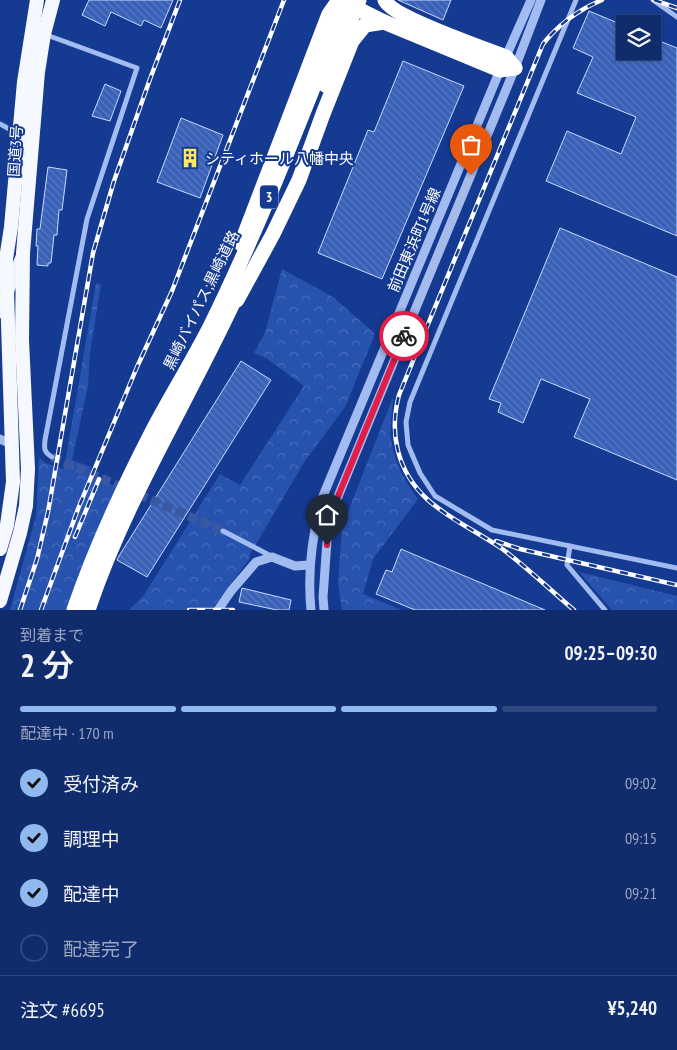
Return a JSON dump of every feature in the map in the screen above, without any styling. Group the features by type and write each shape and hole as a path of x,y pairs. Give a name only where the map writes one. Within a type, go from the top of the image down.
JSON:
{"highway":[{"name":"国道3号","path":"0,549 7,525 13,482 5,441 7,297 3,258 11,227 24,82 37,0"},
{"name":"国道3号","path":"0,601 26,506 28,469 22,340 23,253 38,72 52,0"},
{"path":"213,334 328,14 339,0"},
{"path":"343,0 350,6 384,22 507,65"},
{"name":"黒崎バイパス;黒崎道路","path":"74,610 93,559 132,471 213,334 348,0"},
{"path":"359,0 407,18 507,65"},
{"name":"黒崎バイパス;黒崎道路","path":"88,610 105,563 132,502 282,193 359,0"},
{"path":"385,0 386,4 407,18"},
{"path":"213,334 273,234 298,180 352,41 365,25 384,22"}],"main road":[{"path":"0,312 23,253"},
{"path":"0,276 3,258"}],"street":[{"name":"前田東浜町1号線","path":"324,610 323,597 328,527 339,494 532,0"},
{"name":"前田東浜町1号線","path":"311,610 308,586 309,565 314,527 323,496 507,65 541,0"},
{"path":"576,0 410,402 406,422 408,445 420,473 435,496 492,530 677,568"},
{"path":"653,0 677,17"},
{"path":"44,34 137,68 87,219 45,440 44,449 46,453 52,456"},
{"path":"0,124 18,135"},
{"path":"223,531 272,557 295,566 309,565"},
{"path":"570,546 567,565 606,610"},
{"path":"218,610 231,591 256,562 272,557"}],"green space":[{"path":"282,269 333,297 375,334 345,407 305,461 250,554 250,558 211,610 129,610 144,595 220,474 240,485 304,386 266,358 254,353 265,333"},
{"path":"96,283 101,284 90,353 88,386 72,460 91,467 88,475 117,487 67,610 10,610 36,516 39,457 45,463 64,469"},
{"path":"393,397 390,429 392,447 401,471 418,499 373,559 363,594 402,610 342,610 338,583 342,527"},
{"path":"579,572 677,596 677,610 612,610"}],"building":[{"path":"89,0 173,0 161,28 144,20 141,26 111,12 105,26 82,15"},
{"path":"398,0 451,0 443,20"},
{"path":"589,11 616,22 616,60 661,60 661,42 677,48 677,236 546,181 567,131 621,154 636,117 577,93 593,57 573,48"},
{"path":"403,61 464,86 382,279 318,253 368,130 374,132"},
{"path":"105,84 121,91 110,121 92,116"},
{"name":"シティホール八幡中央","path":"181,118 223,135 200,198 157,182"},
{"path":"48,167 67,170 62,210 59,210 57,235 54,235 51,263 48,263 48,266 37,265 38,246 36,246 37,229 40,229"},
{"path":"560,228 677,277 677,480 574,437 590,399 541,379 523,423 498,412 501,403 489,399"},
{"path":"241,361 271,380 147,577 117,560"},
{"path":"401,549 545,610 415,610 376,594 386,570 392,572"},
{"path":"242,588 291,600 289,610 277,610 239,602"}],"tunnel":[{"path":"52,457 223,531"}],"railway":[{"path":"20,610 37,559 48,512 93,253 114,181 180,0"},
{"path":"41,610 78,509 137,367 172,291 284,0"},
{"path":"574,610 501,548 454,519 426,498 414,485 405,470 396,444 395,423 399,395 543,44 570,18 602,0"},
{"path":"654,0 677,8"},
{"path":"75,537 99,479"},
{"path":"496,541 520,549 677,585"},
{"path":"189,610 233,610"}],"way so far":[{"path":"404,336 471,175"}],"place":[{"name":"シティホール八幡中央","path":"190,158"}],"route":[{"path":"327,545 328,527 339,494 404,336"}]}
